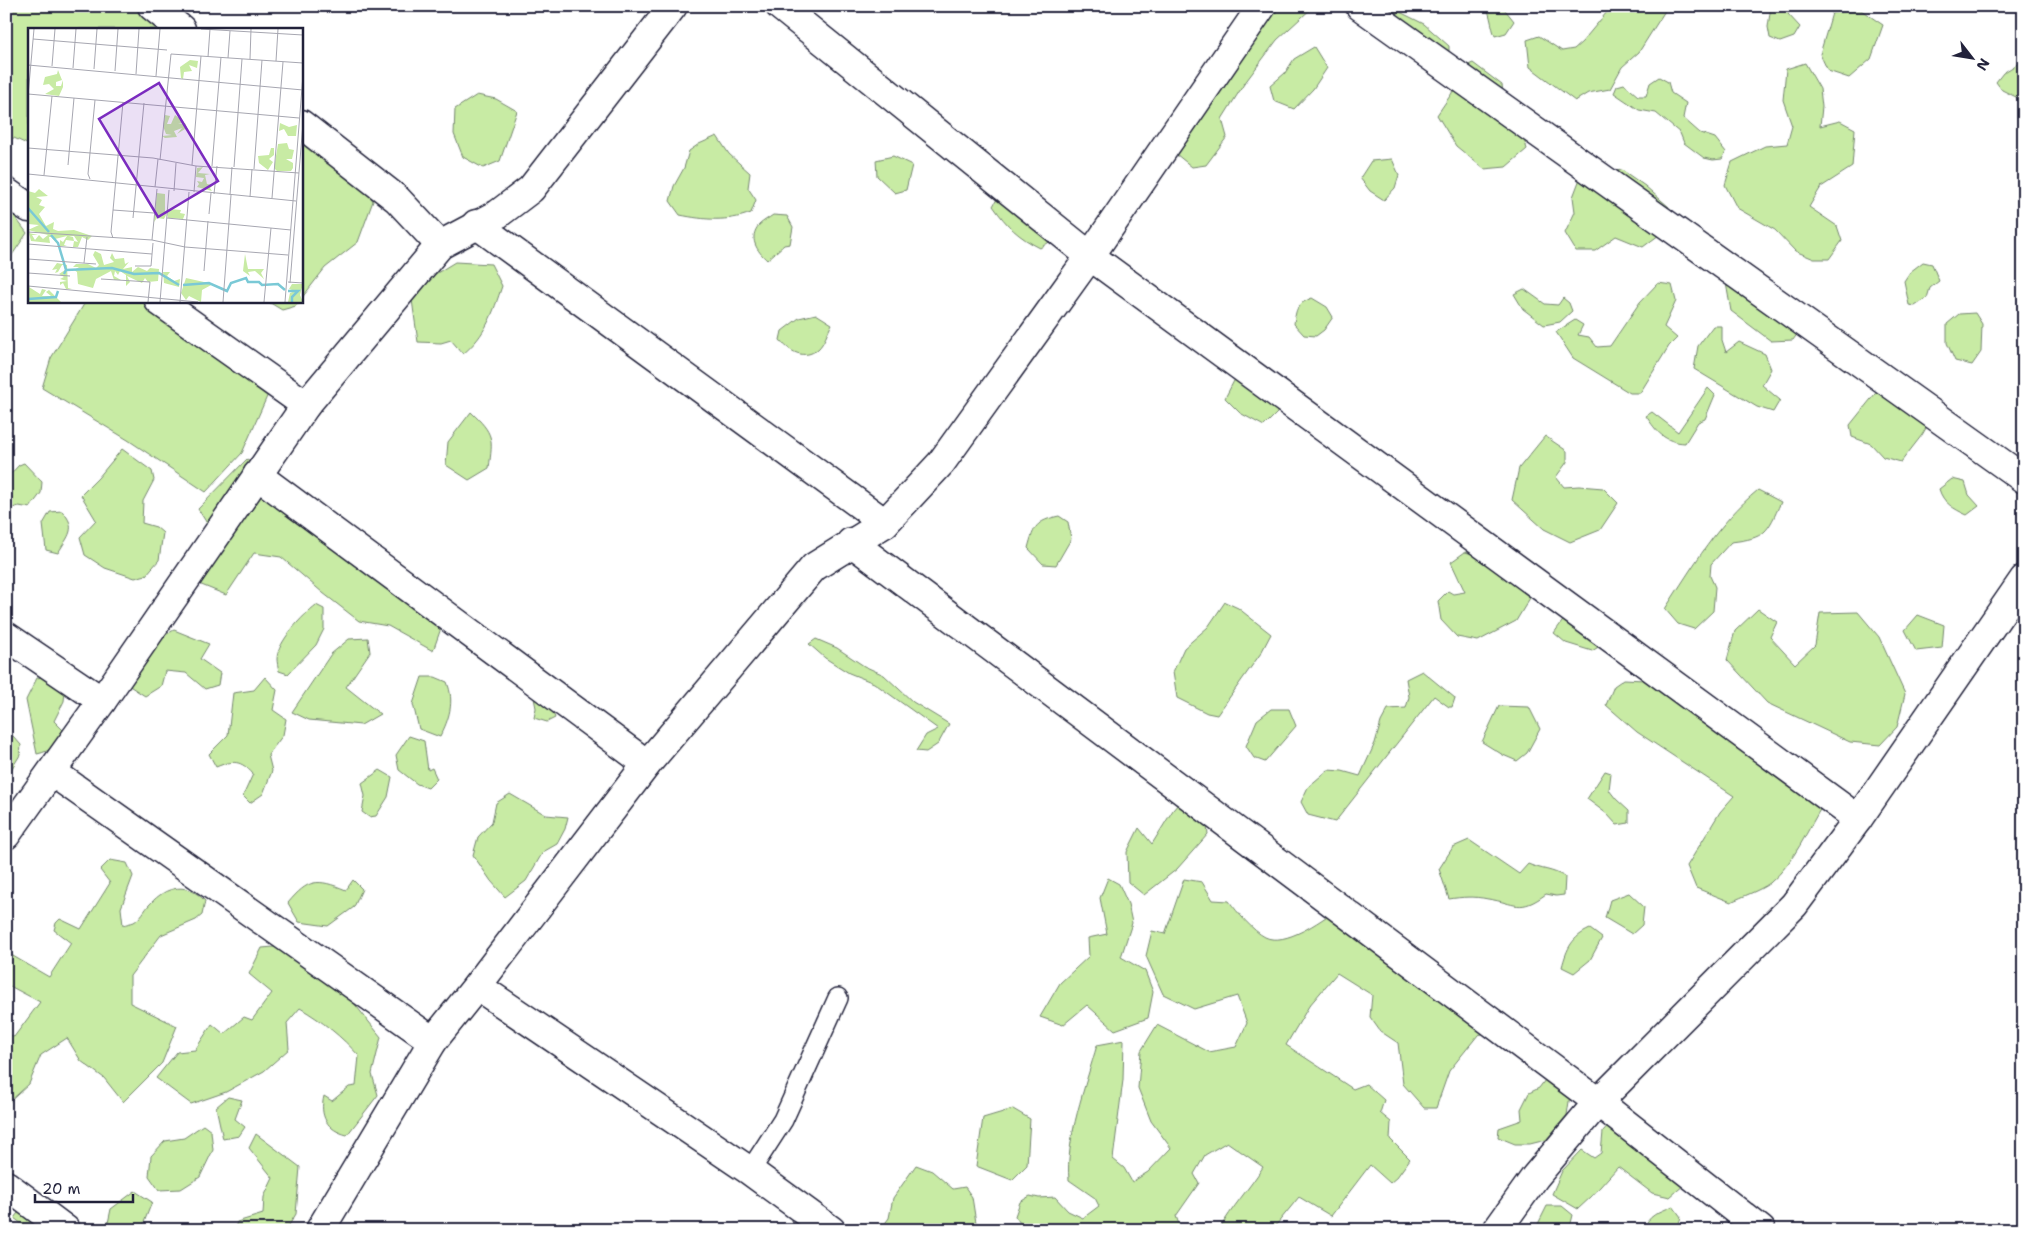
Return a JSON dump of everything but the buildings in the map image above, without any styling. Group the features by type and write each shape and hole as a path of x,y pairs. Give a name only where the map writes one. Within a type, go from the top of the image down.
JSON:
{"street":[{"path":"152,6 180,28"},
{"path":"6,835 102,701 306,406 440,244 498,214 530,189 673,6"},
{"path":"780,6 1090,256 1858,819"},
{"path":"320,1230 433,1041 478,986 647,764 814,567 851,542 885,523 941,463 1090,256 1262,6"},
{"path":"1360,6 2024,479"},
{"path":"302,125 397,199 440,244"},
{"path":"6,192 28,207"},
{"path":"476,224 885,523"},
{"path":"160,302 306,406"},
{"path":"257,475 647,764"},
{"path":"851,542 1598,1102 1761,1230"},
{"path":"1497,1230 1534,1177 1598,1102 1794,905 1858,819 2024,579"},
{"path":"6,636 102,701"},
{"path":"52,772 433,1041"},
{"path":"478,986 750,1171 830,1230"},
{"path":"6,1185 66,1230"}],"lane":[{"path":"750,1171 783,1120 838,998"}],"green space":[{"path":"6,6 136,6 169,28 28,28 28,145 14,138 6,139"},
{"path":"1276,6 1388,6 1424,24 1449,46 1449,57 1356,7 1313,7 1277,40 1244,84 1222,119 1227,137 1206,165 1192,167 1171,150"},
{"path":"1486,6 1502,6 1514,21 1506,33 1495,36"},
{"path":"1612,6 1668,6 1639,52 1622,67 1610,89 1588,93 1575,101 1530,67 1527,40 1539,36 1562,51 1574,49"},
{"path":"1771,6 1791,6 1788,14 1800,27 1794,37 1780,42 1770,38 1768,27"},
{"path":"1861,10 1883,25 1871,59 1849,78 1828,71 1820,54 1832,13"},
{"path":"1314,47 1327,68 1313,89 1294,109 1274,101 1270,86 1285,73 1294,59"},
{"path":"1473,63 1502,85 1506,114 1522,133 1527,149 1506,167 1484,169 1456,146 1437,115 1452,93 1456,70"},
{"path":"1805,63 1820,89 1822,107 1820,126 1840,121 1855,129 1852,167 1821,187 1809,207 1837,226 1842,241 1829,259 1814,259 1795,251 1775,230 1737,208 1725,185 1732,162 1765,146 1787,144 1792,126 1783,100 1786,69"},
{"path":"2019,63 2024,63 2024,101 2002,90 1996,82 2003,73"},
{"path":"1659,77 1668,82 1671,93 1686,103 1683,118 1700,133 1715,138 1726,152 1722,159 1704,158 1684,143 1680,133 1656,113 1639,110 1614,93 1617,86 1624,84 1638,96 1646,96 1650,83"},
{"path":"477,95 496,99 517,111 500,161 483,168 463,157 454,134 455,109"},
{"path":"302,128 348,155 373,201 358,242 325,268 302,298"},
{"path":"717,136 729,154 750,173 748,188 756,200 751,213 733,218 716,219 680,215 670,201 674,186 684,168 689,151"},
{"path":"893,156 912,165 906,190 895,193 877,176 876,160"},
{"path":"1392,159 1399,175 1395,188 1384,200 1370,191 1360,178 1371,161"},
{"path":"1622,170 1645,186 1669,207 1659,235 1643,247 1616,236 1595,251 1576,251 1565,233 1575,212 1573,197 1581,176"},
{"path":"1001,192 1054,239 1040,248 1025,240 1003,219 993,206"},
{"path":"6,205 27,233 6,264"},
{"path":"773,215 787,216 793,227 790,244 784,245 767,260 757,248 754,235 759,225"},
{"path":"455,262 491,264 502,286 488,323 478,339 463,354 451,340 441,343 418,342 411,293 417,282 432,276"},
{"path":"1923,262 1932,264 1939,281 1930,288 1927,298 1915,306 1909,305 1904,281 1910,272"},
{"path":"1658,283 1672,285 1676,301 1664,327 1677,338 1669,346 1640,393 1630,393 1573,358 1556,332 1575,320 1583,325 1578,335 1589,337 1597,347 1610,346 1640,302"},
{"path":"1726,283 1809,318 1793,340 1771,341 1731,311"},
{"path":"1524,289 1545,304 1558,305 1563,298 1569,303 1572,311 1560,322 1544,325 1523,309 1514,294"},
{"path":"1312,298 1327,307 1333,317 1324,330 1316,336 1304,335 1294,324 1298,307 1303,302"},
{"path":"85,302 156,302 269,392 242,453 206,492 128,440 42,388 51,358"},
{"path":"269,302 299,302 296,306 282,310"},
{"path":"1975,313 1982,324 1981,352 1972,365 1955,361 1947,343 1947,324 1959,314"},
{"path":"816,314 832,324 824,341 813,353 797,353 780,340 782,331 799,318"},
{"path":"1713,326 1722,326 1722,340 1726,352 1739,342 1765,354 1771,369 1762,385 1780,400 1773,412 1757,407 1694,369 1698,346"},
{"path":"1236,377 1278,409 1277,413 1264,426 1240,413 1225,398"},
{"path":"1883,384 1937,409 1922,435 1901,462 1883,457 1871,444 1852,437 1850,425"},
{"path":"1708,388 1715,395 1705,419 1698,422 1685,443 1666,438 1646,416 1652,412 1678,432"},
{"path":"471,412 488,431 491,450 489,468 469,480 446,465 448,442"},
{"path":"1545,436 1567,451 1567,462 1556,477 1564,487 1603,488 1618,503 1600,530 1570,542 1544,529 1512,500 1519,468"},
{"path":"122,449 152,471 154,480 143,501 142,523 156,527 163,533 159,560 146,575 135,578 105,568 85,555 80,537 96,520 81,495"},
{"path":"247,459 281,480 446,614 433,651 388,626 359,621 281,557 254,553 226,595 199,584 215,536 198,509"},
{"path":"24,463 42,482 41,493 30,508 19,506 6,510 6,479 19,465"},
{"path":"1952,479 1965,482 1969,495 1979,506 1967,515 1950,505 1941,494 1939,489"},
{"path":"1758,490 1781,502 1772,521 1759,536 1731,542 1711,564 1710,576 1715,587 1713,611 1694,629 1678,624 1665,609 1718,531"},
{"path":"62,511 70,522 70,532 58,553 46,550 43,524 50,512"},
{"path":"1059,516 1068,522 1071,539 1056,565 1043,564 1028,548 1032,534 1037,526 1045,520"},
{"path":"1465,552 1489,558 1536,588 1516,621 1478,641 1457,637 1441,620 1438,601 1448,591 1453,594 1465,592 1451,562"},
{"path":"1225,602 1238,608 1271,634 1261,653 1217,715 1207,713 1177,698 1173,672 1184,648 1208,627"},
{"path":"1586,602 1595,609 1600,646 1592,651 1566,643 1554,633 1572,608"},
{"path":"316,605 324,609 324,629 316,645 288,674 279,671 277,659 281,645 304,615"},
{"path":"1758,609 1777,622 1770,637 1795,664 1815,645 1820,613 1858,612 1879,637 1905,694 1897,727 1880,745 1850,742 1767,703 1727,660 1735,631"},
{"path":"1918,615 1944,625 1942,648 1916,651 1905,630"},
{"path":"174,630 209,644 200,659 220,673 218,685 205,689 186,673 165,671 161,686 145,696 125,683 158,639"},
{"path":"368,638 370,652 346,687 380,714 361,725 309,720 292,712 331,654 349,639"},
{"path":"816,639 837,648 864,666 884,675 913,702 949,724 938,744 926,752 916,751 926,735 938,729 874,683 849,673 825,658 809,644"},
{"path":"1662,667 1771,743 1820,774 1824,803 1794,856 1770,883 1731,902 1696,888 1687,866 1720,812 1734,796 1637,732 1606,705 1614,686 1624,679 1644,680"},
{"path":"1422,671 1455,698 1452,707 1449,707 1434,696 1335,822 1308,815 1301,802 1308,787 1328,770 1342,771 1360,776 1388,709 1406,708 1409,697 1406,679"},
{"path":"53,675 66,683 64,701 54,721 63,730 54,746 47,751 37,754 26,700 37,678"},
{"path":"265,677 277,690 273,710 286,719 283,735 268,755 272,771 263,794 250,803 243,796 253,774 245,766 232,762 216,767 209,754 228,735 233,693 254,690"},
{"path":"422,677 435,677 447,682 451,703 446,724 440,737 419,729 413,704"},
{"path":"533,693 550,705 555,718 547,722 534,718 536,708"},
{"path":"1499,706 1529,707 1540,729 1527,753 1517,761 1482,742"},
{"path":"1271,709 1289,709 1296,726 1265,762 1254,758 1246,746 1257,720"},
{"path":"13,736 21,745 20,755 6,778 6,740"},
{"path":"409,736 424,741 428,770 432,768 437,779 428,788 417,784 399,770 396,755"},
{"path":"380,770 392,777 388,797 376,816 369,817 362,812 365,796 362,783"},
{"path":"1605,771 1611,773 1609,790 1629,811 1629,823 1617,825 1607,814 1587,799"},
{"path":"1190,790 1203,800 1208,834 1177,869 1144,895 1128,882 1127,852 1139,828 1152,844 1173,810"},
{"path":"510,794 546,815 568,817 565,829 557,844 543,852 526,881 505,897 473,855 478,837 492,822 496,803"},
{"path":"1469,840 1519,874 1528,864 1556,872 1565,877 1564,895 1546,894 1529,904 1517,906 1478,897 1449,899 1439,869 1453,847"},
{"path":"110,860 127,863 133,876 121,908 123,925 134,922 157,898 170,890 178,888 192,891 205,901 202,915 196,920 161,935 130,976 130,1003 177,1026 162,1063 123,1102 104,1078 81,1061 67,1038 41,1055 29,1084 6,1105 6,1032 14,1037 40,1002 6,984 6,952 49,977 71,943 54,930 56,923 60,919 81,929 110,883 100,870"},
{"path":"1108,878 1119,884 1128,904 1132,923 1121,957 1145,971 1153,992 1148,1018 1115,1030 1087,1005 1063,1025 1040,1017 1060,983 1089,956 1088,938 1107,934 1100,898"},
{"path":"1184,879 1202,882 1213,900 1229,901 1255,930 1265,937 1273,939 1292,936 1336,910 1494,1031 1478,1035 1449,1071 1436,1108 1424,1108 1403,1084 1398,1043 1380,1031 1370,1017 1372,995 1337,973 1309,1006 1286,1045 1353,1089 1366,1084 1384,1100 1380,1113 1391,1122 1390,1139 1410,1159 1397,1177 1390,1183 1370,1165 1331,1216 1299,1197 1272,1230 1219,1230 1263,1167 1227,1142 1205,1155 1194,1174 1199,1183 1176,1216 1181,1230 1020,1230 1022,1226 1015,1216 1020,1202 1030,1196 1039,1198 1055,1197 1068,1211 1083,1218 1099,1206 1095,1198 1069,1180 1070,1148 1073,1130 1097,1045 1124,1040 1123,1080 1113,1159 1124,1168 1132,1182 1148,1172 1171,1148 1151,1121 1138,1088 1141,1051 1157,1025 1209,1052 1236,1047 1247,1023 1237,996 1194,1009 1163,994 1146,956 1152,931 1165,934"},
{"path":"353,880 362,889 354,907 328,926 299,922 288,903 307,885 314,883 328,884 346,890"},
{"path":"1629,893 1644,907 1642,925 1632,934 1605,918 1610,900"},
{"path":"1590,929 1602,938 1590,960 1574,973 1562,967 1571,944"},
{"path":"285,946 349,997 381,1037 372,1074 378,1095 347,1135 334,1130 326,1121 323,1110 324,1096 332,1101 349,1087 356,1086 359,1056 331,1029 300,1008 287,1023 289,1049 264,1071 226,1092 191,1104 156,1078 177,1052 195,1050 212,1024 224,1034 244,1017 252,1020 272,993 249,974 262,948"},
{"path":"1554,1068 1571,1088 1567,1115 1546,1140 1530,1144 1515,1144 1498,1137 1499,1128 1522,1120 1521,1109 1529,1093 1539,1088"},
{"path":"228,1097 242,1100 235,1119 245,1127 239,1136 223,1139 216,1107"},
{"path":"1013,1109 1030,1119 1027,1165 1012,1180 976,1166 983,1118"},
{"path":"1616,1117 1684,1185 1670,1197 1652,1193 1618,1167 1578,1209 1552,1194 1562,1171 1582,1150 1594,1158 1601,1153 1603,1132"},
{"path":"203,1125 211,1131 213,1150 200,1177 181,1189 159,1190 149,1176 151,1156 165,1141 184,1138"},
{"path":"256,1134 300,1167 296,1214 286,1230 234,1230 237,1222 263,1214 264,1197 273,1178 249,1148"},
{"path":"916,1165 932,1171 953,1189 965,1187 972,1197 977,1229 880,1230 889,1218 893,1198"},
{"path":"135,1191 152,1202 141,1230 108,1230 111,1209"},
{"path":"25,1204 73,1230 30,1230 14,1218"},
{"path":"1547,1206 1562,1206 1573,1215 1567,1230 1535,1230"},
{"path":"1673,1206 1681,1217 1677,1230 1644,1230 1651,1217"}]}
